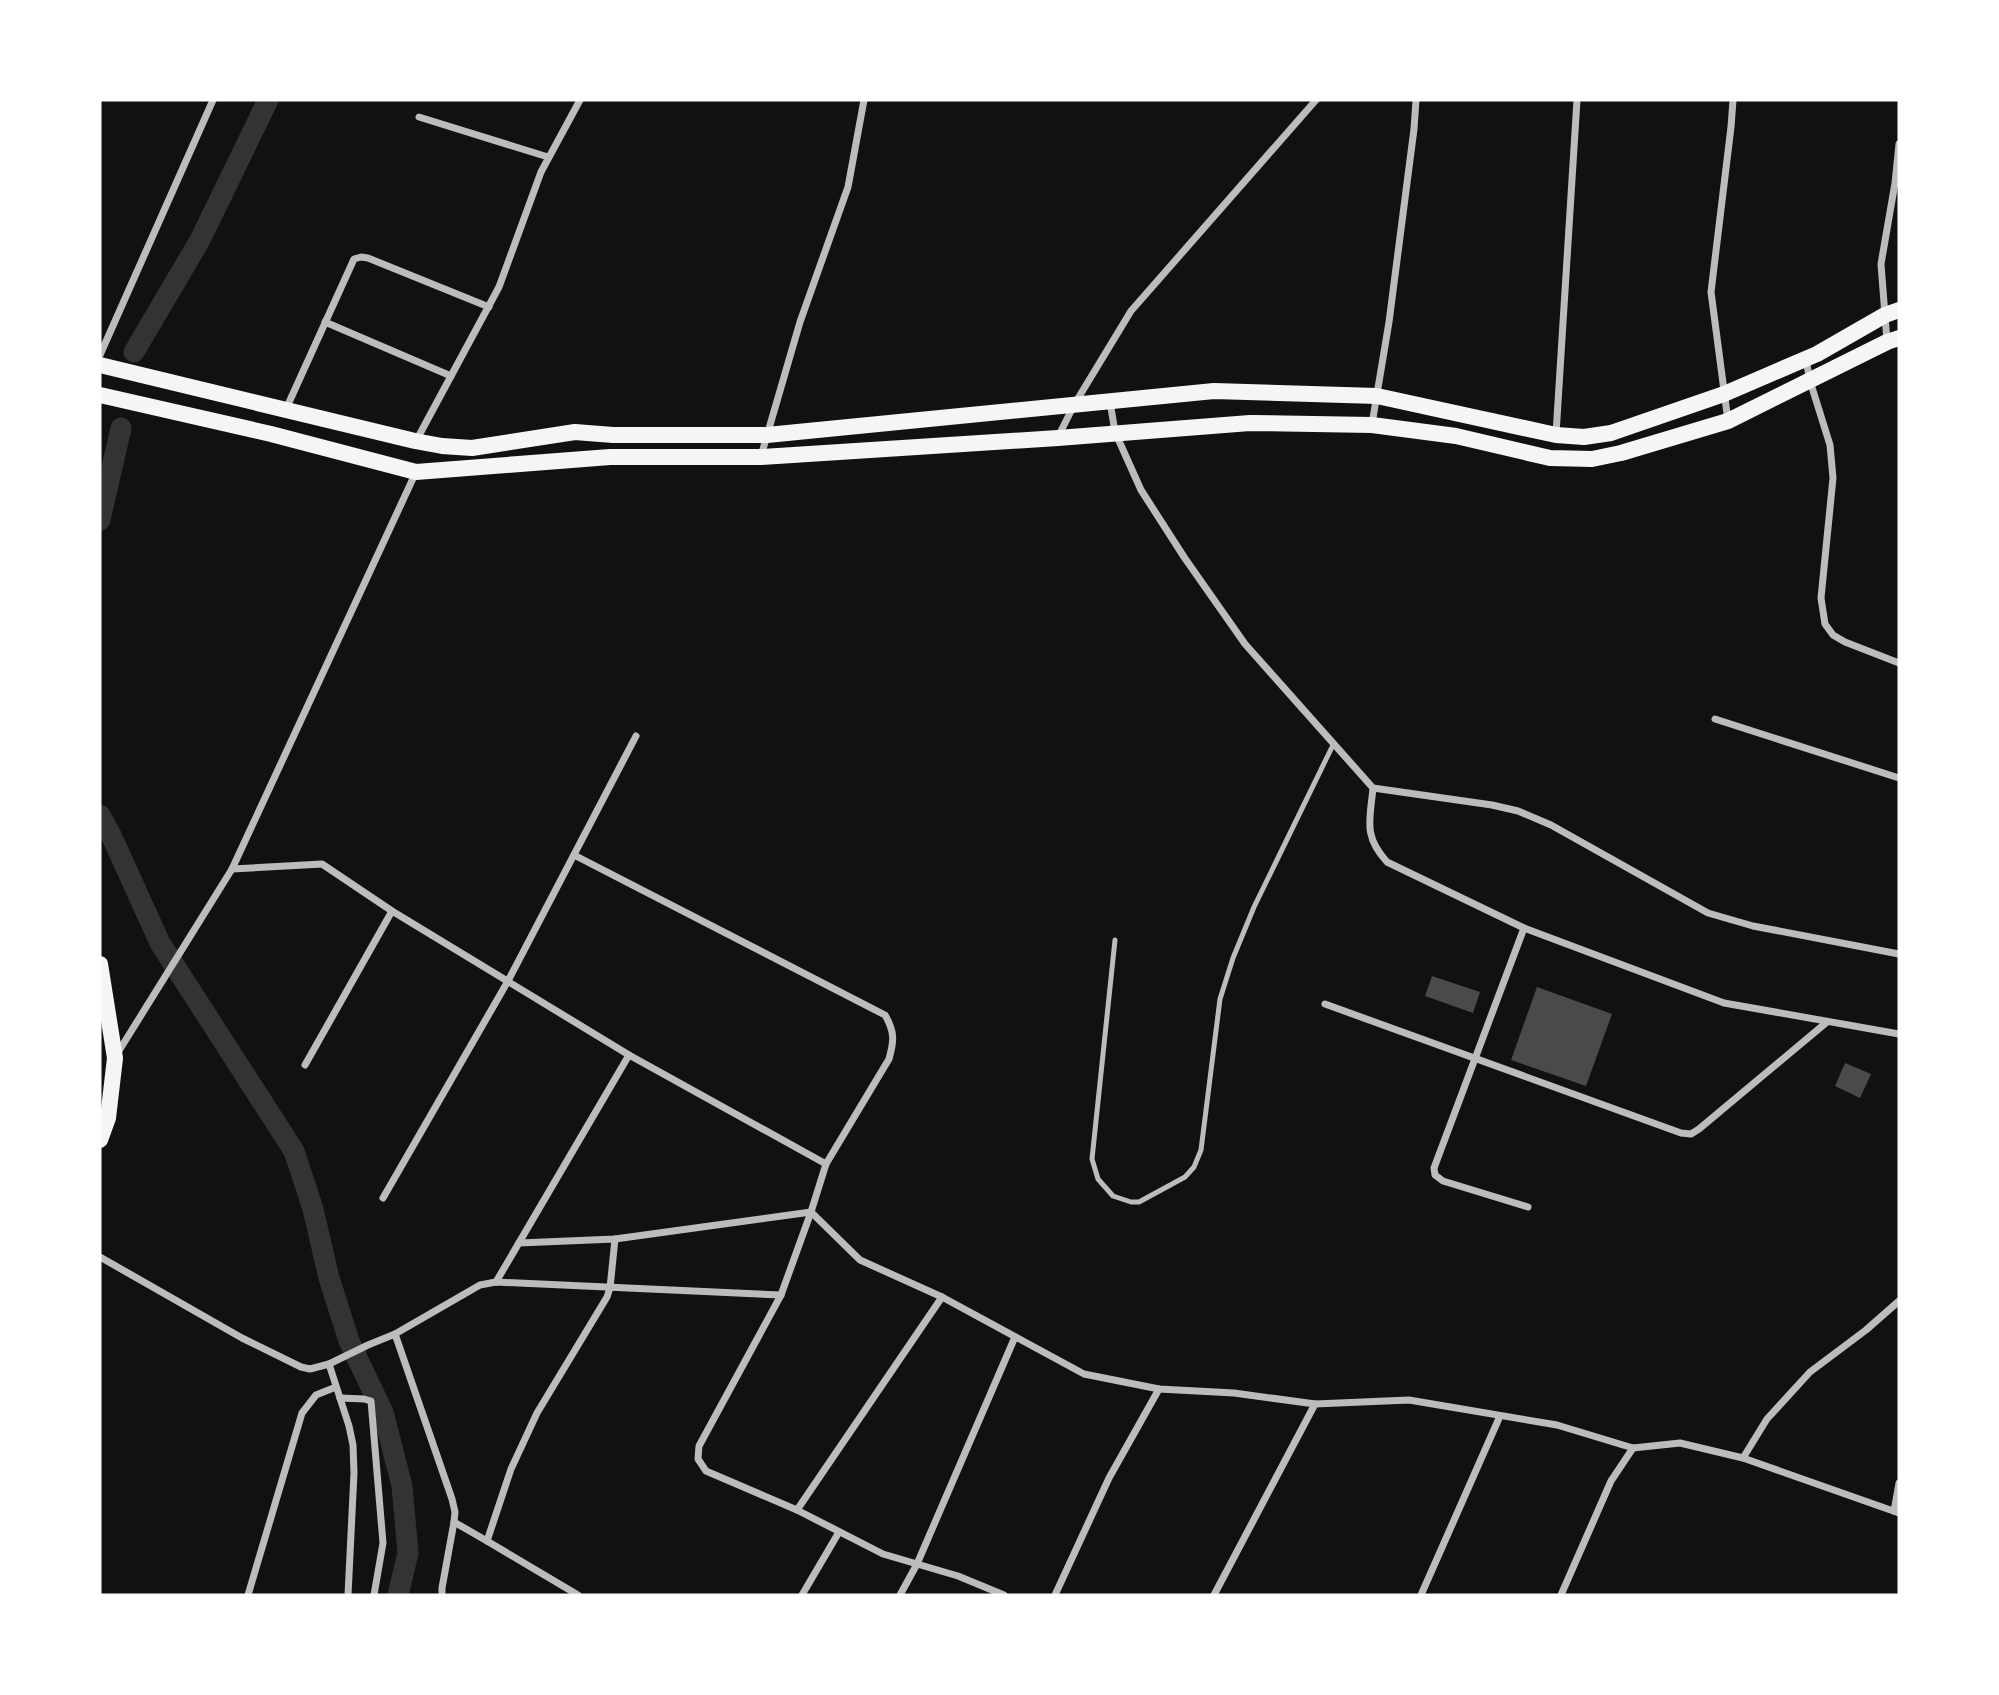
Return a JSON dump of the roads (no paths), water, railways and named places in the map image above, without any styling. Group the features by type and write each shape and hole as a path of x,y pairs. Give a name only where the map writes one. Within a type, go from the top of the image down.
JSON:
{"main road":[{"path":"100,365 415,441 472,448 575,432 613,435 767,435 1214,391 1377,396 1556,435 1584,437 1611,433 1724,394 1806,359 1892,312"},
{"path":"100,395 271,434 416,472 610,457 761,457 1250,423 1372,425 1456,436 1549,458 1592,459 1728,421 1893,340"},
{"path":"100,964 115,1058 108,1118 100,1140"}],"street":[{"path":"100,355 213,100"},
{"path":"415,441 489,307 507,269 548,157 580,100"},
{"path":"761,457 800,322 848,187 864,100"},
{"path":"1058,438 1074,405 1131,311 1316,100"},
{"path":"1372,425 1390,322 1415,129 1416,100"},
{"path":"1556,435 1577,100"},
{"path":"1728,421 1711,292 1733,100"},
{"path":"418,117 548,157"},
{"path":"1893,340 1892,312 1881,264 1899,144"},
{"path":"286,409 354,259 361,257 489,307"},
{"path":"325,322 451,376"},
{"path":"1806,359 1830,445 1833,478 1821,598 1825,624 1833,635 1845,642 1899,663"},
{"path":"1110,402 1115,432 1141,490 1199,579 1245,644 1373,788 1518,811 1551,825 1716,916 1753,926 1899,954"},
{"path":"115,1058 232,869 416,472"},
{"path":"1715,719 1899,778"},
{"path":"383,1198 508,981 636,736"},
{"path":"1373,788 1368,830 1378,852 1387,862 1524,928 1724,1003 1899,1034"},
{"path":"574,855 885,1015 892,1027 893,1044 889,1059 826,1164 780,1295 699,1446 698,1459 706,1471 797,1510 883,1554 958,1576 1004,1595"},
{"path":"232,869 322,864 392,911 629,1055 826,1164"},
{"path":"305,1065 392,911"},
{"path":"1524,928 1434,1168 1435,1175 1443,1181 1528,1207"},
{"path":"1325,1004 1681,1133 1691,1134 1827,1022"},
{"path":"496,1282 629,1055"},
{"path":"519,1243 615,1239 811,1212"},
{"path":"811,1212 860,1260 943,1297 1084,1374 1159,1389 1234,1393 1315,1404 1409,1400 1558,1425 1633,1448 1680,1443 1743,1458 1897,1512 1899,1483"},
{"path":"487,1541 511,1468 537,1413 610,1288 615,1239"},
{"path":"100,1257 242,1338 310,1369 396,1334 480,1285 496,1282 780,1295"},
{"path":"797,1510 943,1297"},
{"path":"1743,1458 1767,1419 1810,1373 1899,1301"},
{"path":"396,1334 455,1512 442,1595"},
{"path":"900,1595 917,1564 1015,1337"},
{"path":"332,1362 336,1387 351,1435 354,1473 348,1595"},
{"path":"248,1595 302,1413 316,1395 336,1387"},
{"path":"1055,1595 1110,1478 1159,1389"},
{"path":"340,1398 370,1401 383,1543 374,1595"},
{"path":"1214,1595 1315,1404"},
{"path":"1421,1595 1500,1416"},
{"path":"1561,1595 1611,1481 1633,1448"},
{"path":"454,1522 578,1595"},
{"path":"802,1595 839,1532"}],"lane":[{"path":"1115,940 1092,1159 1098,1179 1113,1196 1139,1202 1185,1177 1194,1167 1201,1150 1220,999 1233,958 1254,907 1333,745"}],"waterway":[{"path":"134,352 200,240 268,100"},
{"path":"100,520 121,428"},
{"path":"100,815 160,943 294,1151 313,1209 329,1278 349,1341 383,1412 402,1486 408,1553 398,1595"}]}
